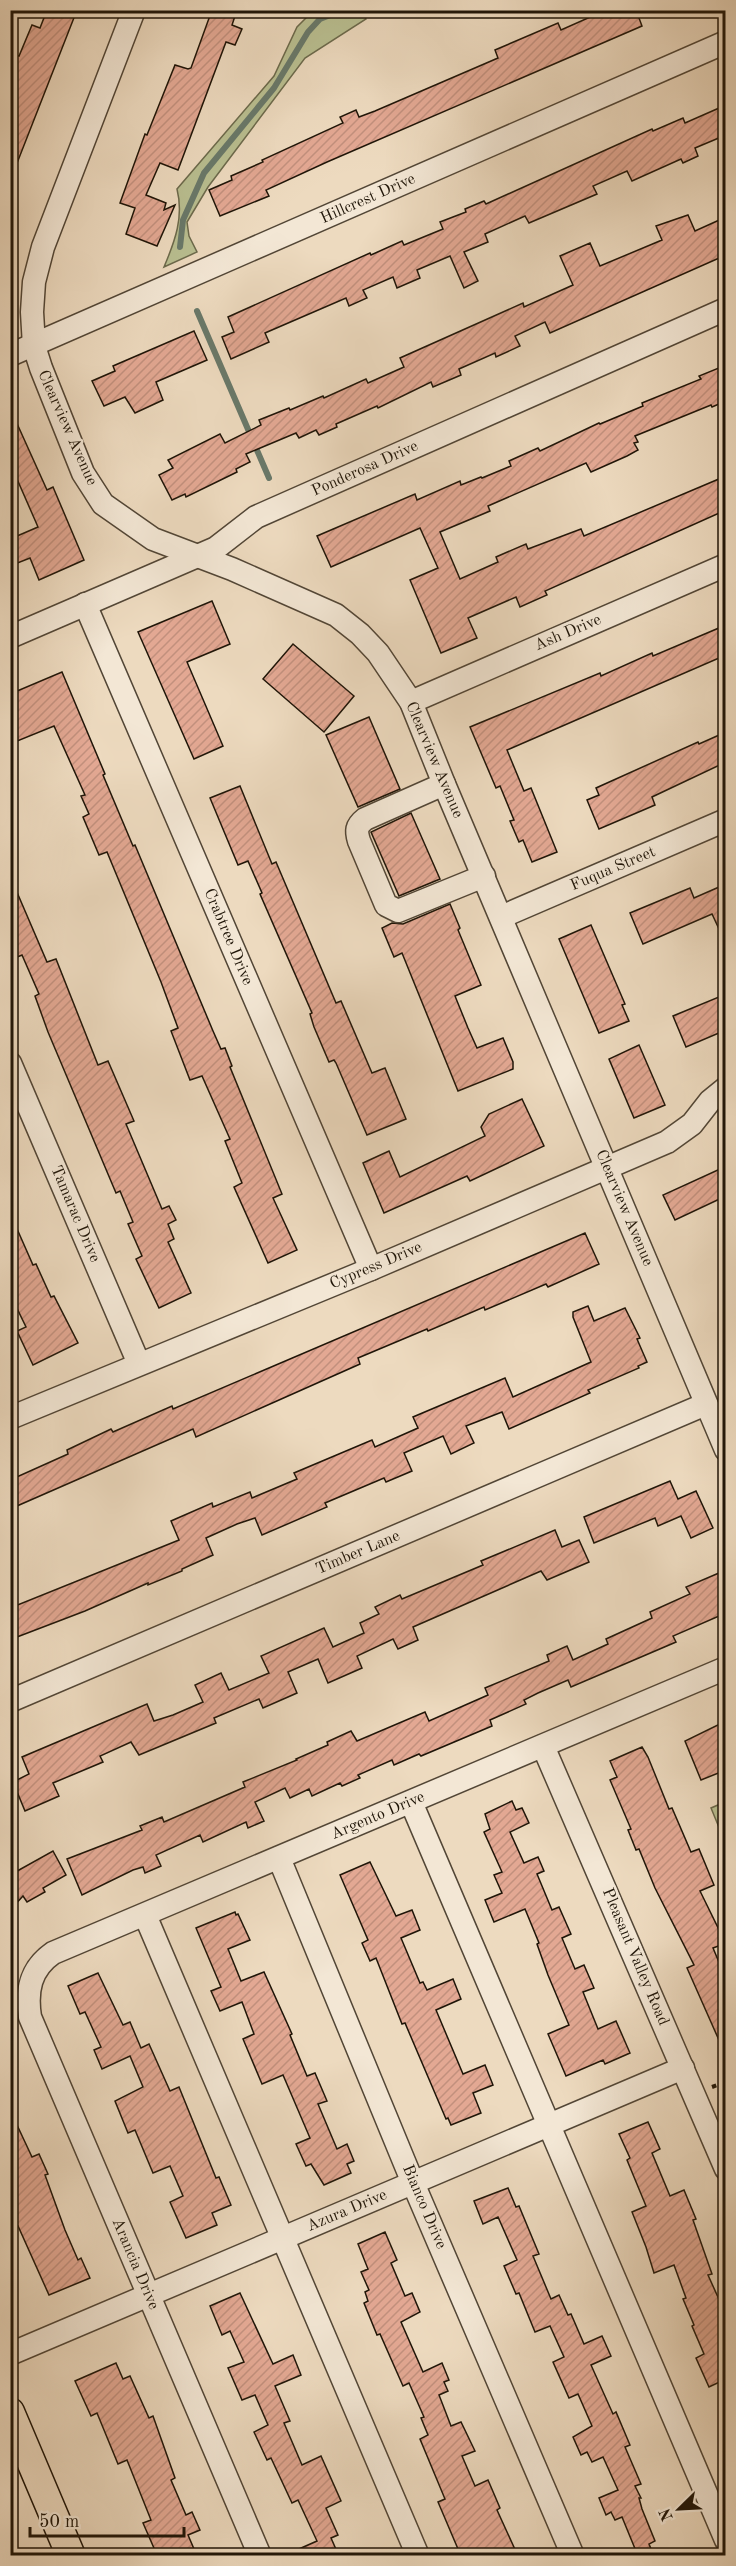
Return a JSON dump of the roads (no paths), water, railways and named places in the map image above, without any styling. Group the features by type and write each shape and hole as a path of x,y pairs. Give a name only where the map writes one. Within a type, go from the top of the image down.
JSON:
{"main road":[{"path":"10,2412 71,2556"}],"street":[{"name":"Clearview Avenue","path":"134,10 43,248 34,282 32,312 34,346 83,473 102,504 153,539 232,569 336,615 360,634 378,653 411,702 726,1449"},
{"name":"Hillcrest Drive","path":"10,355 726,42"},
{"name":"Ponderosa Drive","path":"10,637 216,548 256,517 726,309"},
{"name":"Ash Drive","path":"411,702 726,565"},
{"name":"Crabtree Drive","path":"85,604 371,1269"},
{"path":"444,784 365,819 358,824 356,832 359,841 387,904 398,911 484,876"},
{"name":"Fuqua Street","path":"501,917 726,820"},
{"name":"Tamarac Drive","path":"10,1063 139,1364"},
{"name":"Cypress Drive","path":"10,1418 371,1269 667,1142 692,1124 710,1101 726,1088"},
{"name":"Timber Lane","path":"10,1701 706,1404"},
{"name":"Argento Drive","path":"36,1970 53,1953 726,1668"},
{"name":"Pleasant Valley Road","path":"543,1746 726,2169"},
{"path":"411,1802 726,2540"},
{"name":"Bianco Drive","path":"279,1858 413,2183 573,2556"},
{"path":"145,1915 418,2556"},
{"name":"Arancia Drive","path":"36,1970 30,1983 27,1999 30,2017 260,2556"},
{"name":"Azura Drive","path":"10,2354 683,2068"}],"waterway":[{"path":"180,247 183,220 204,173 274,88 308,32 320,19 343,10"},
{"path":"197,311 269,478"}]}
